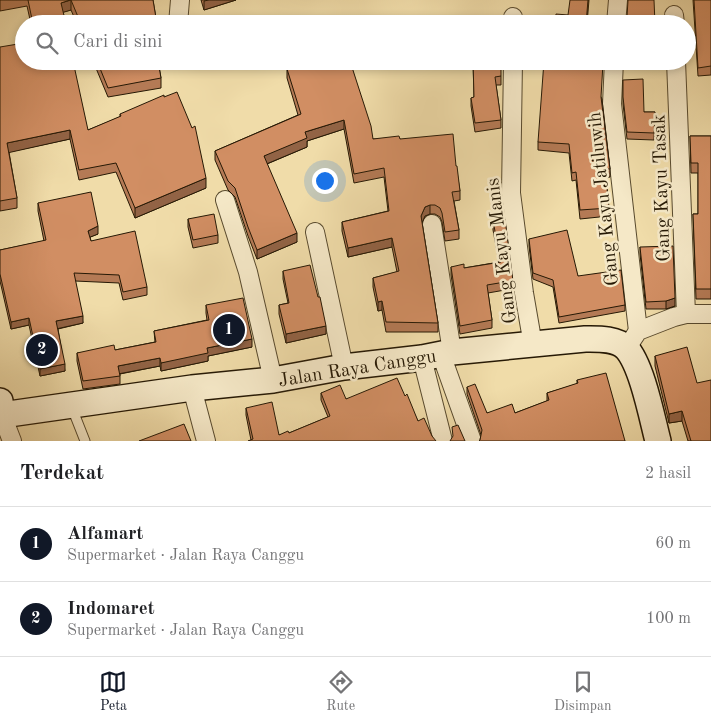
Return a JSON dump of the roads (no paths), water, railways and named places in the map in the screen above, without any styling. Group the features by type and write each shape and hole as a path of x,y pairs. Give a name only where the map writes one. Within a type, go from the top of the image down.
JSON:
{"main road":[{"name":"Jalan Raya Canggu","path":"1,411 70,406 192,388 273,380 344,367 439,355 594,339 615,342 632,339"},
{"path":"632,339 638,369 658,441"}],"street":[{"path":"179,15 180,0"},
{"path":"617,15 618,0"},
{"name":"Gang Kayu Manis","path":"513,70 511,193 533,345"},
{"name":"Gang Kayu Jatiluwih","path":"614,70 612,104 632,339"},
{"name":"Gang Kayu Tasak","path":"676,70 686,314"},
{"path":"225,200 248,272 273,380"},
{"path":"432,224 443,441"},
{"path":"315,232 344,367"},
{"path":"632,339 686,314 711,314"},
{"path":"439,355 472,441"},
{"path":"192,388 206,441"},
{"path":"1,411 12,441"}],"lane":[{"path":"70,406 85,441"}],"place":[{"name":"Alfamart","path":"229,330"},
{"name":"Indomaret","path":"42,350"}]}
